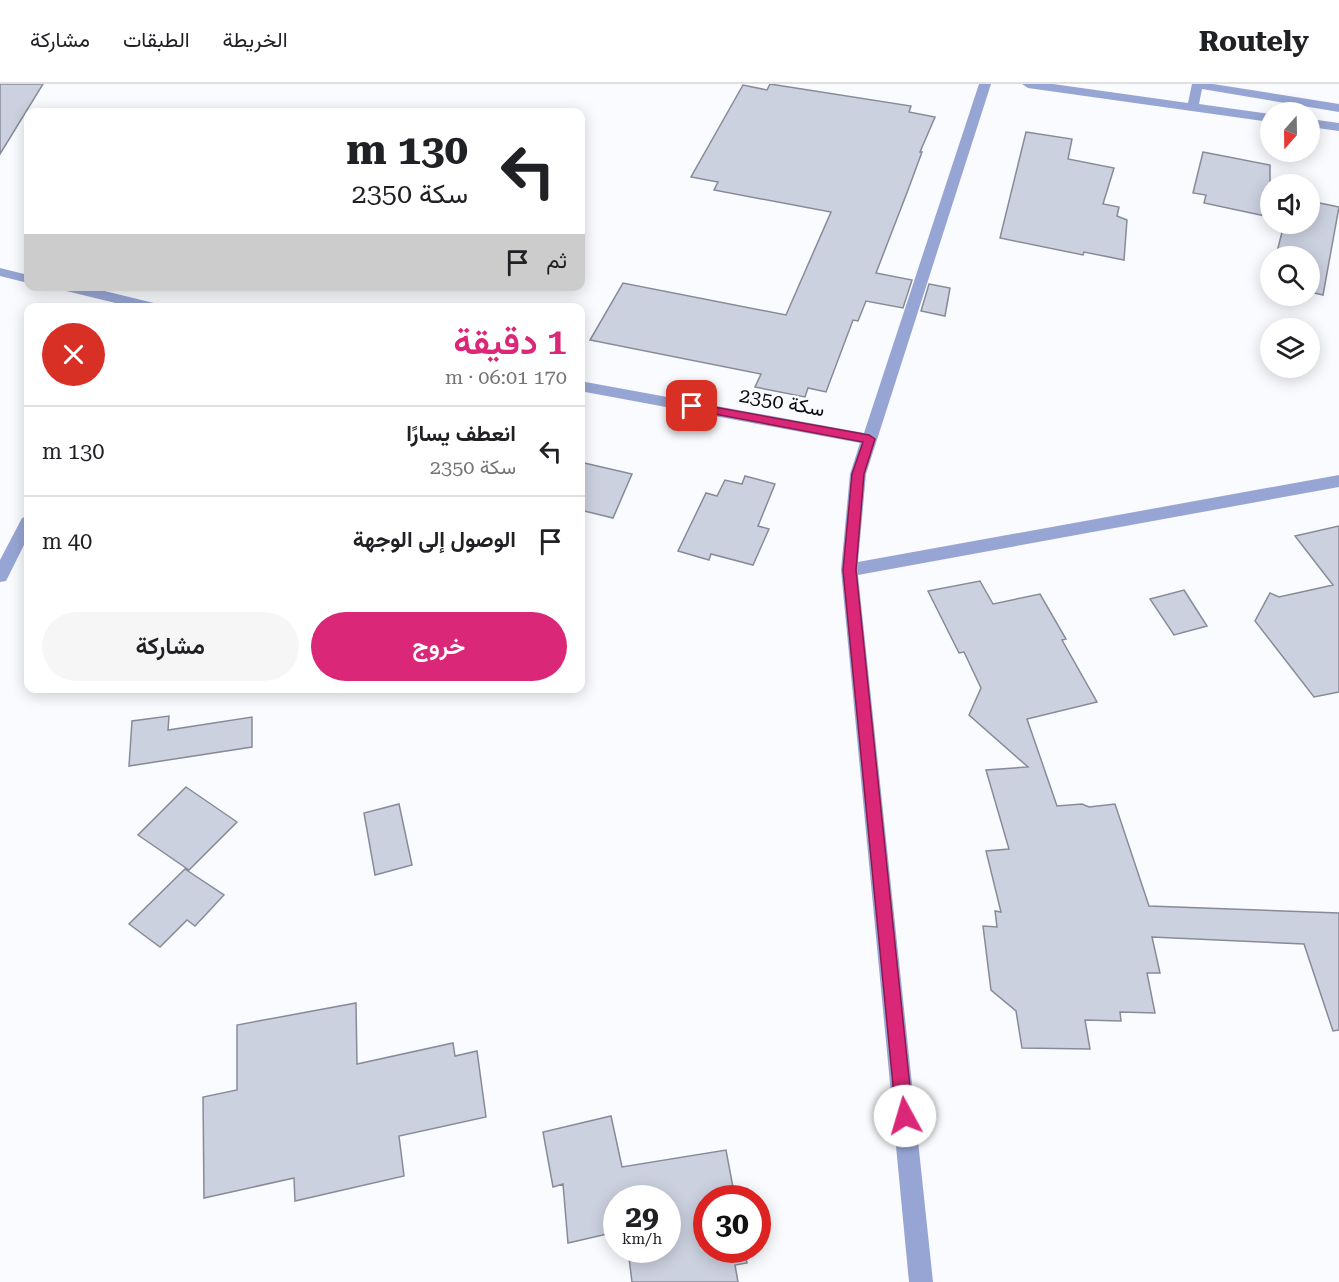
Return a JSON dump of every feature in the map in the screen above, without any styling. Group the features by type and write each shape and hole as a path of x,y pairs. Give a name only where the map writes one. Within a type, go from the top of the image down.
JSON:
{"street":[{"path":"921,1282 849,570 858,474 985,84"},
{"path":"1028,84 1260,117"},
{"path":"1194,107 1197,85 1339,108"},
{"path":"1320,124 1339,127"},
{"path":"0,272 24,278"},
{"path":"84,291 136,303"},
{"name":"سكة 2350","path":"585,387 869,439"},
{"path":"849,570 1339,481"},
{"path":"0,576 24,530"}],"building":[{"path":"0,84 43,84 28,108 24,108 24,115 0,154"},
{"path":"770,84 911,106 909,112 935,117 876,273 912,280 903,308 866,301 858,321 853,320 826,392 808,388 805,397 755,387 761,374 590,340 623,283 786,315 831,212 714,190 718,182 691,177 743,85 767,90"},
{"path":"1026,132 1072,139 1068,159 1114,168 1103,204 1119,207 1117,216 1127,220 1124,260 1084,252 1083,255 1000,238"},
{"path":"1203,152 1270,165 1270,174 1260,174 1260,215 1204,203 1206,195 1193,193"},
{"path":"1320,203 1339,207 1323,295 1320,294 1320,246 1278,246 1282,234 1320,234"},
{"path":"929,284 950,288 945,316 921,311"},
{"path":"585,463 632,474 613,518 585,511"},
{"path":"745,476 775,484 758,526 769,529 753,565 711,554 709,560 678,551 706,493 717,496 725,480 742,484"},
{"path":"1339,526 1339,692 1314,697 1255,621 1270,593 1279,597 1333,585 1295,536"},
{"path":"980,581 993,604 1040,594 1066,639 1062,640 1097,702 1027,719 1057,806 1082,804 1089,807 1115,804 1149,906 1339,913 1339,1030 1333,1031 1304,944 1152,937 1160,973 1147,973 1155,1013 1120,1012 1121,1021 1085,1020 1090,1049 1022,1048 1016,1011 991,990 983,926 997,927 995,911 1001,912 986,851 1009,849 986,770 1028,767 969,715 981,688 964,652 959,653 928,591"},
{"path":"1184,590 1207,626 1174,635 1150,599"},
{"path":"169,716 168,730 252,717 252,747 129,766 132,721"},
{"path":"186,787 237,822 189,870 138,835"},
{"path":"399,804 412,865 375,875 364,813"},
{"path":"185,869 224,895 195,926 187,920 160,947 129,924"},
{"path":"356,1003 357,1064 453,1043 455,1056 477,1051 486,1117 399,1136 404,1176 295,1201 294,1178 204,1198 203,1097 237,1090 237,1025"},
{"path":"611,1116 622,1167 726,1150 733,1185 693,1185 693,1263 747,1263 735,1265 738,1282 632,1282 630,1263 681,1263 681,1185 603,1185 603,1235 568,1243 563,1184 553,1187 543,1132"}],"route":[{"path":"692,406 869,439 858,474 849,570 905,1116"}]}
